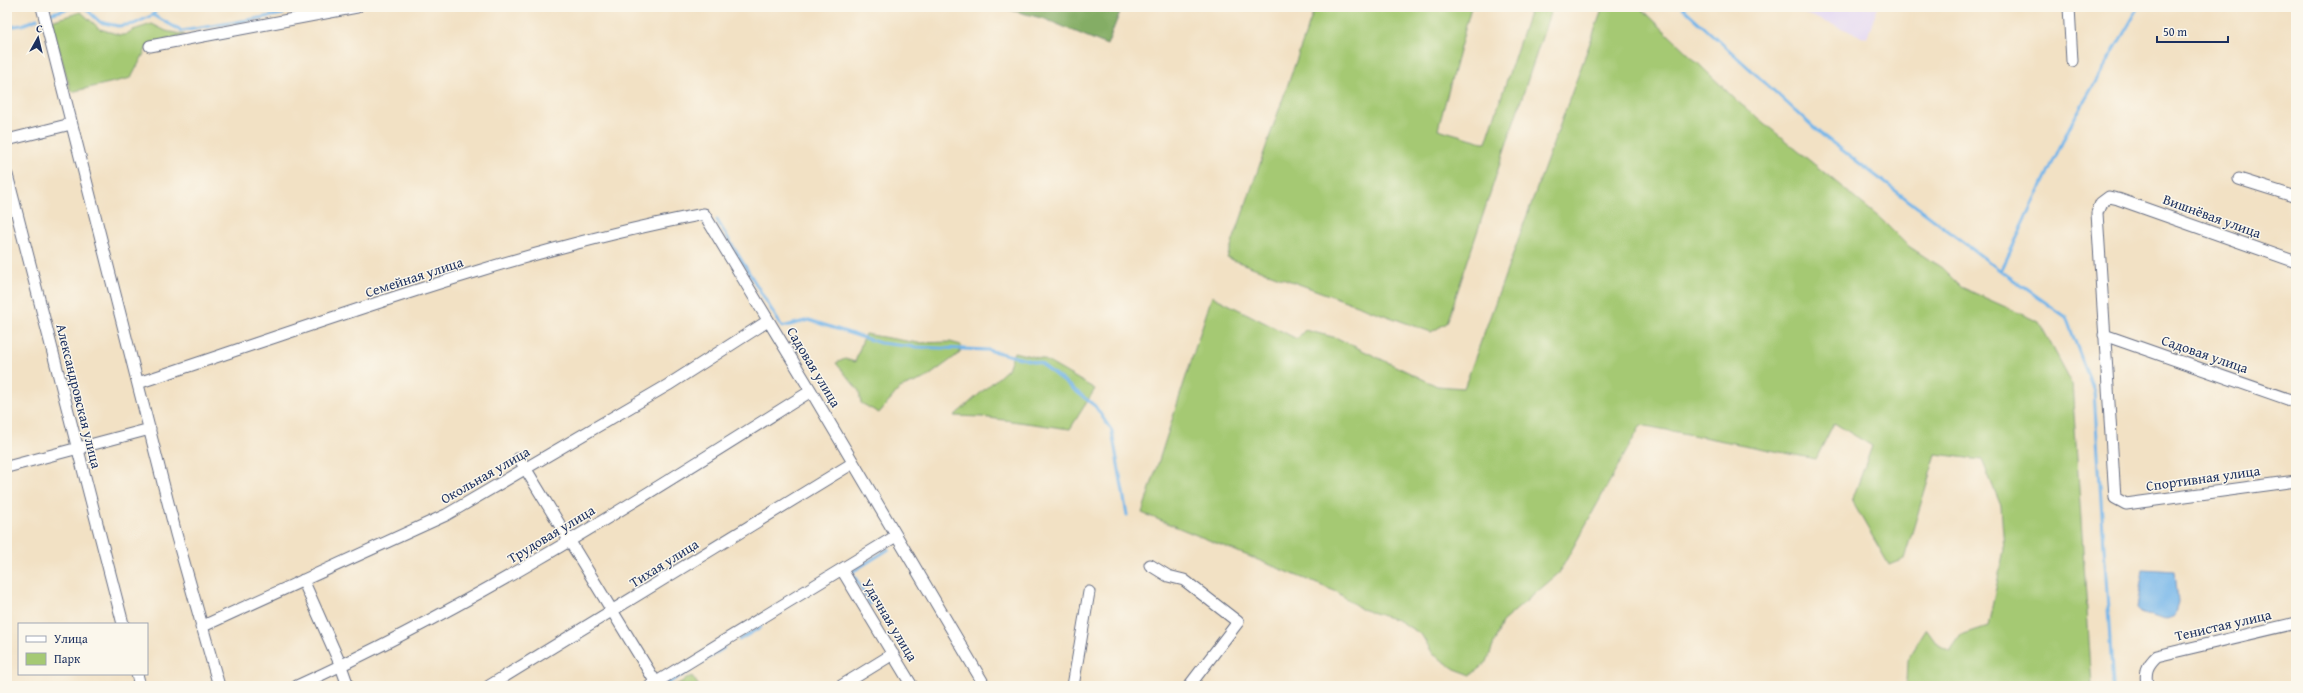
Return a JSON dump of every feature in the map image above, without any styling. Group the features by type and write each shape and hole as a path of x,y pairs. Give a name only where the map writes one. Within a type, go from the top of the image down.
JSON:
{"street":[{"path":"42,7 201,627 219,686"},
{"path":"150,46 357,7"},
{"path":"2069,7 2072,61"},
{"path":"7,140 71,124"},
{"name":"Александровская улица","path":"7,175 123,623"},
{"path":"2239,179 2296,197"},
{"name":"Вишнёвая улица","path":"2104,335 2097,213 2101,203 2109,197 2296,262"},
{"name":"Семейная улица","path":"138,383 446,282 546,251 658,223 704,214"},
{"name":"Садовая улица","path":"704,214 854,463 985,686"},
{"name":"Окольная улица","path":"201,627 439,518 527,469 668,385 768,321"},
{"name":"Садовая улица","path":"2104,335 2296,402"},
{"name":"Спортивная улица","path":"2104,335 2115,498 2126,504 2296,481"},
{"name":"Трудовая улица","path":"297,686 342,666 473,598 570,541 811,392"},
{"path":"7,467 150,429"},
{"path":"519,458 613,612 655,685 896,536"},
{"name":"Тихая улица","path":"489,686 613,612 854,463"},
{"path":"1150,565 1168,576 1184,580 1238,622 1188,686"},
{"name":"Удачная улица","path":"842,570 912,686"},
{"path":"303,580 342,666 348,686"},
{"path":"1073,686 1089,592"},
{"name":"Тенистая улица","path":"2147,686 2146,673 2149,663 2157,656 2296,624"},
{"path":"841,686 893,654"},
{"path":"137,675 140,686"}],"shaded area":[{"path":"1787,7 1878,7 1867,38"}],"green space":[{"path":"999,7 1122,7 1107,45 1045,19"},
{"path":"1315,7 1471,7 1438,129 1486,143 1531,7 1552,7 1447,323 1431,332 1227,258"},
{"path":"1603,7 1640,7 1737,101 1881,219 1907,245 1942,268 1961,287 2039,322 2072,383 2092,686 1906,686 1907,659 1926,629 1937,644 1950,651 1961,635 1988,626 2004,550 2001,506 1982,460 1936,454 1904,559 1889,565 1852,501 1872,446 1834,423 1816,459 1641,425 1559,573 1502,622 1487,662 1471,675 1455,669 1433,654 1421,634 1397,620 1361,609 1337,592 1142,513 1212,296 1297,339 1305,330 1337,338 1437,386 1464,388"},
{"path":"81,12 100,29 120,35 125,35 133,30 152,24 166,31 185,35 149,44 131,78 71,92 51,21"},
{"path":"865,334 918,343 950,342 961,345 960,353 926,378 900,388 879,413 861,403 859,391 836,363 845,359 855,362"},
{"path":"1014,352 1043,359 1095,389 1070,429 982,417 954,416 1008,369"},
{"path":"692,676 699,686 674,686"}],"water":[{"path":"2143,569 2175,571 2178,603 2174,616 2164,620 2141,612 2137,608"}],"waterway":[{"path":"49,14 74,7"},
{"path":"84,7 100,22 118,26 134,24 153,15 158,7"},
{"path":"1682,7 1821,134 2001,271 2066,317 2094,392 2113,686"},
{"path":"2001,271 2071,124 2139,7"},
{"path":"153,15 182,31 283,14"},
{"path":"7,27 22,25 37,19"},
{"path":"717,220 782,327 809,320 880,343 915,347 988,350 1040,363 1095,406 1112,431 1127,515"},
{"path":"870,604 852,572 889,549"},
{"path":"739,640 761,627"},
{"path":"702,662 724,648"},
{"path":"663,686 692,669"}]}
